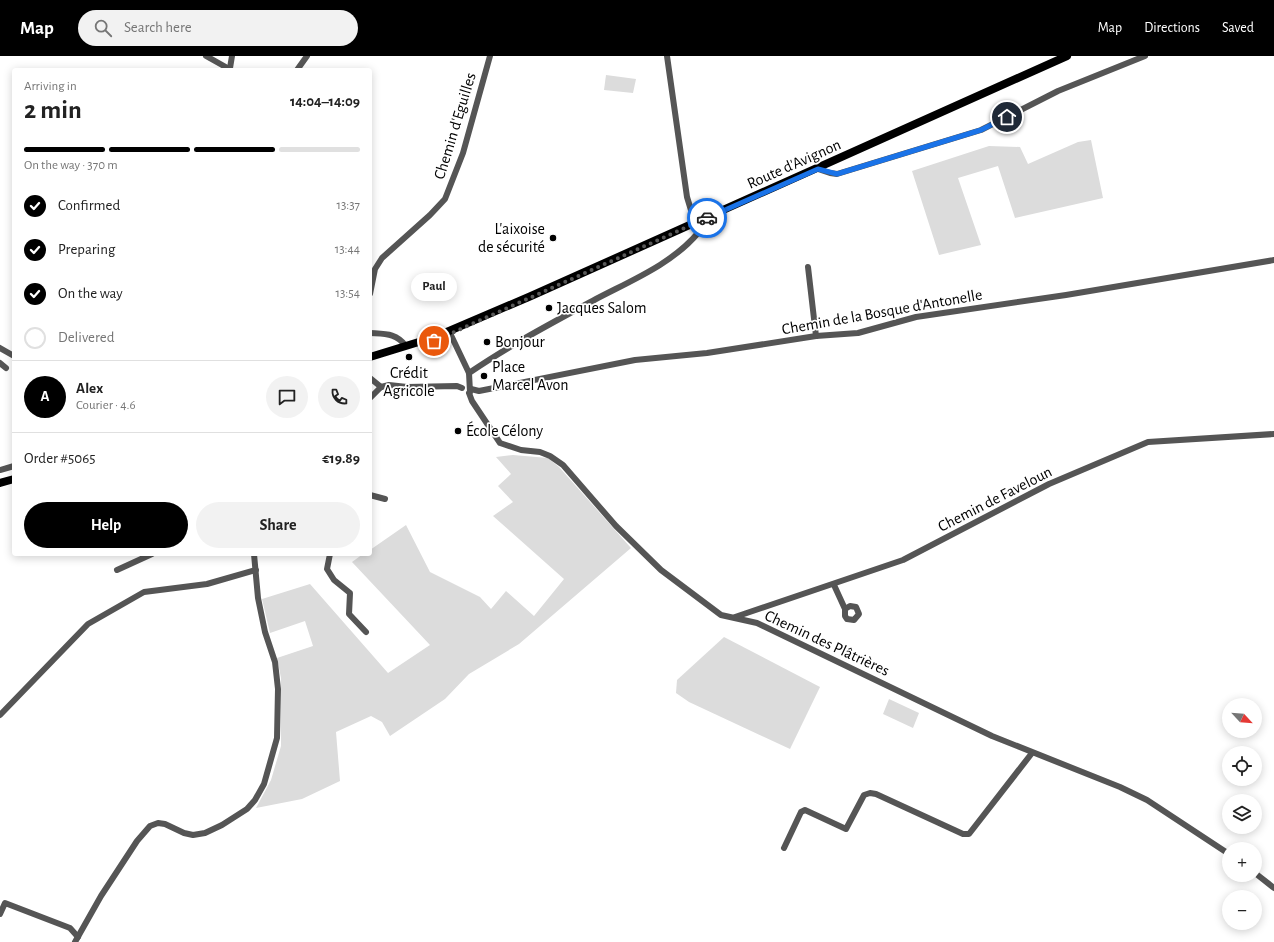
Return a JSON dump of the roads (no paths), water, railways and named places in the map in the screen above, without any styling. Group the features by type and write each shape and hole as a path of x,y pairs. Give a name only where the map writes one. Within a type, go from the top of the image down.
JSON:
{"main road":[{"name":"Route d'Avignon","path":"372,362 424,346 531,296 818,169 1067,56"},
{"name":"Route d'Avignon","path":"372,357 450,333"},
{"path":"0,483 12,480"}],"street":[{"path":"206,56 229,68"},
{"path":"231,68 232,56"},
{"path":"298,68 307,56"},
{"name":"Chemin d'Eguilles","path":"372,284 375,269 382,258 430,216 445,199 463,153 490,56"},
{"path":"469,373 510,345 637,278 674,255 698,233 687,197 667,56"},
{"path":"818,169 837,174 981,130 1058,91 1146,56"},
{"name":"Chemin de la Bosque d'Antonelle","path":"470,389 479,391 635,360 707,353 816,336 858,333 916,317 1066,295 1274,260"},
{"path":"808,267 816,336"},
{"path":"372,333 386,334 400,338 406,346"},
{"path":"372,396 380,387 389,385 407,388 457,386 462,388 464,393 470,389 469,373 450,333"},
{"path":"0,348 12,355"},
{"path":"0,363 6,368"},
{"path":"372,380 380,387"},
{"name":"Chemin des Plâtrières","path":"470,389 472,401 500,443 520,450 540,452 563,465 616,526 661,570 721,615 757,623 992,736 1120,787 1147,800 1222,849"},
{"name":"Chemin de Faveloun","path":"733,618 903,560 1049,484 1148,442 1274,434"},
{"path":"0,470 12,467"},
{"path":"372,496 385,499"},
{"path":"117,570 148,556"},
{"path":"77,940 101,896 137,841 150,826 158,823 165,824 184,833 193,835 205,833 222,825 247,808 264,784 277,738 278,689 275,662 265,632 258,598 255,580 256,570 254,556"},
{"path":"330,556 327,569 334,580 350,593 349,614 366,632"},
{"path":"0,715 88,624 144,592 207,584 256,570"},
{"path":"834,584 845,609"},
{"path":"784,848 801,812 805,810 846,829 864,795 870,793 876,794 963,834 969,834 1032,753"},
{"path":"1262,879 1274,888"},
{"path":"0,914 5,903 70,928 77,940"}],"place":[{"name":"L'aixoise de sécurité","path":"553,238"},
{"name":"Jacques Salom","path":"549,308"},
{"name":"Paul","path":"434,341"},
{"name":"Bonjour","path":"487,342"},
{"name":"Crédit Agricole","path":"409,357"},
{"name":"Place Marcel Avon","path":"484,376"},
{"name":"École Célony","path":"458,431"}]}
